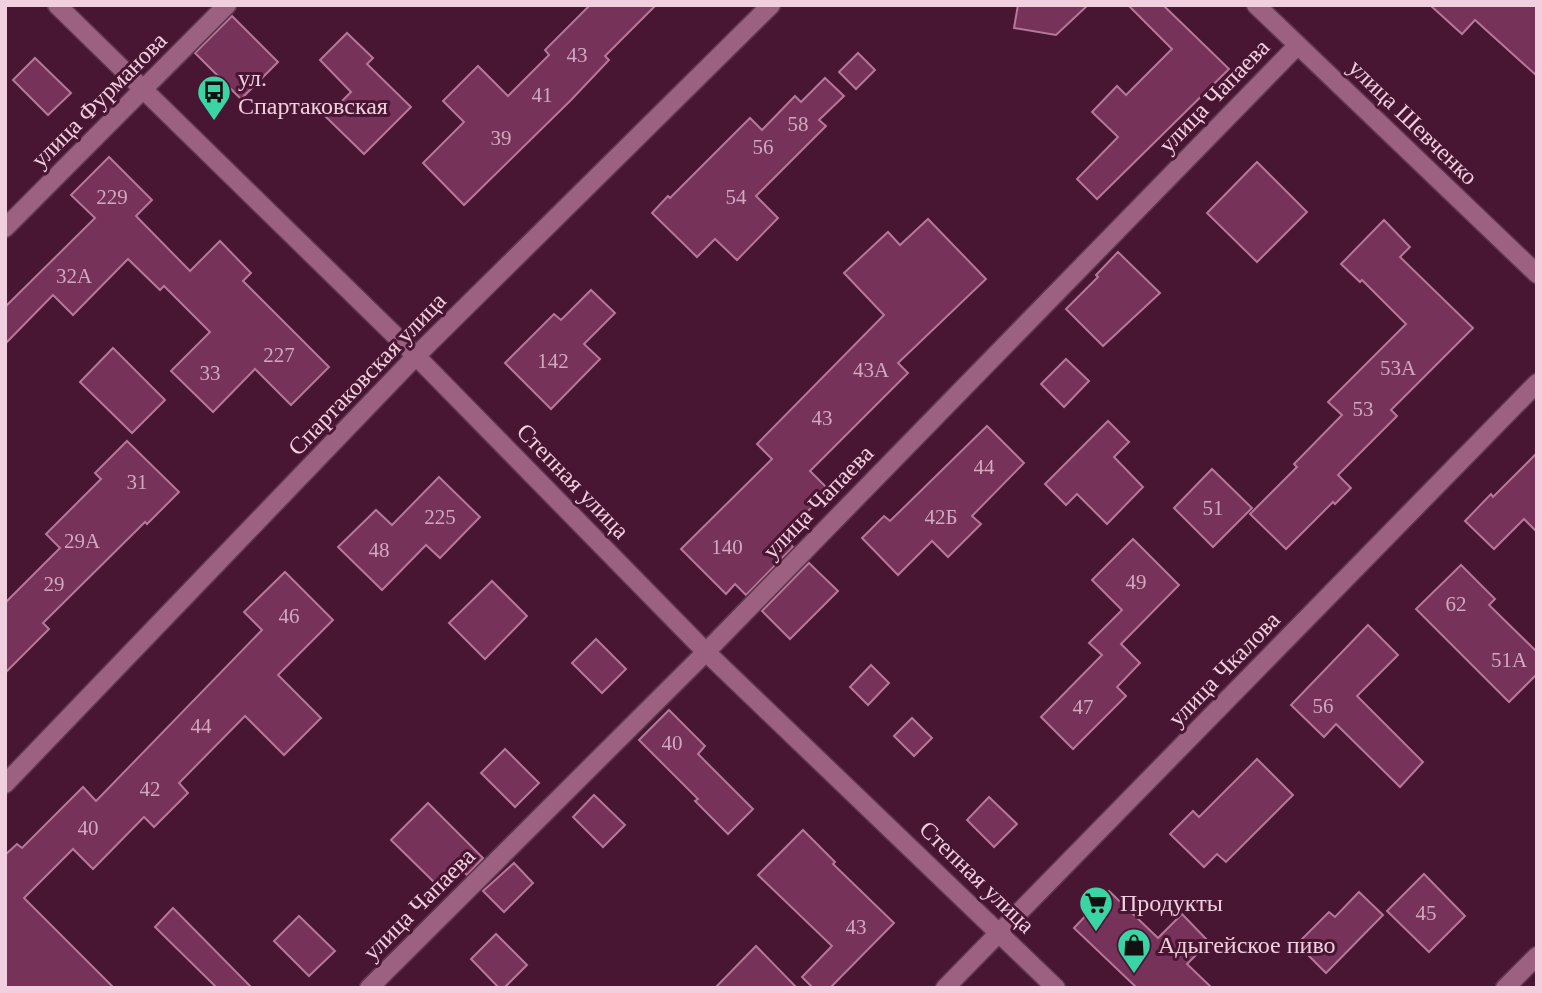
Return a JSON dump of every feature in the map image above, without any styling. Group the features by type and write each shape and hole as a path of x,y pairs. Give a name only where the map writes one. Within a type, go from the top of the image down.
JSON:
{"street":[{"name":"Степная улица","path":"57,5 416,356 706,652 1056,988"},
{"name":"улица Фурманова","path":"5,228 227,5"},
{"name":"Спартаковская улица","path":"5,785 416,356 771,5"},
{"name":"улица Шевченко","path":"1256,5 1537,274"},
{"name":"улица Чапаева","path":"369,988 706,652 1297,46"},
{"name":"улица Чкалова","path":"945,988 1537,383"},
{"path":"1505,988 1537,956"}],"building":[{"path":"590,5 656,5 605,56 609,60 571,100 464,205 423,163 464,122 443,101 478,66 508,96 549,55 545,50"},
{"path":"1018,5 1088,5 1056,35 1014,28"},
{"path":"1128,5 1163,5 1229,69 1097,199 1077,179 1118,137 1092,112 1117,86 1126,95 1172,49"},
{"path":"1430,5 1537,5 1537,76 1475,20 1462,34"},
{"path":"232,16 278,62 241,99 195,53"},
{"path":"347,33 373,58 367,64 411,107 364,154 326,117 351,92 320,60"},
{"path":"858,53 875,70 856,89 839,72"},
{"path":"35,58 71,93 48,115 13,80"},
{"path":"825,78 844,96 819,120 826,126 756,196 778,218 737,260 715,239 697,257 652,213 750,118 762,130 795,96 801,102"},
{"path":"109,157 152,200 136,216 190,271 220,241 251,273 243,281 329,367 291,405 255,369 213,412 171,371 210,332 164,286 160,290 128,259 73,315 53,295 5,344 5,307 95,218 71,195"},
{"path":"1257,162 1307,212 1257,262 1207,213"},
{"path":"928,219 986,279 898,363 908,373 810,471 829,490 783,536 793,547 746,595 735,584 726,594 681,549 772,459 757,444 884,315 844,273 888,232 900,245"},
{"path":"1384,220 1410,247 1400,257 1473,328 1391,410 1397,416 1338,475 1351,488 1335,504 1333,502 1286,549 1250,514 1297,467 1294,464 1342,415 1328,402 1406,324 1362,280 1360,282 1341,264"},
{"path":"1118,252 1160,293 1103,346 1066,309"},
{"path":"591,290 615,313 584,344 600,359 551,409 505,363 554,314 561,320"},
{"path":"113,348 165,400 132,433 80,382"},
{"path":"1066,359 1089,381 1064,407 1041,384"},
{"path":"1108,421 1129,442 1114,457 1143,487 1107,524 1077,494 1066,505 1045,484"},
{"path":"987,426 1024,463 972,516 981,524 948,557 932,541 898,575 862,538 884,516 890,521"},
{"path":"127,441 179,492 43,623 49,629 5,673 5,603 60,548 46,534 101,479 95,473"},
{"path":"1537,453 1537,532 1524,519 1494,549 1465,521"},
{"path":"1212,469 1252,508 1213,547 1174,508"},
{"path":"439,477 480,517 440,558 426,545 382,590 338,547 376,510 392,525"},
{"path":"1133,539 1179,585 1121,644 1140,663 1117,687 1126,696 1073,749 1041,717 1102,655 1089,643 1122,610 1092,580"},
{"path":"809,563 838,591 790,639 762,611"},
{"path":"1461,565 1495,599 1489,605 1537,652 1537,674 1509,702 1416,609"},
{"path":"285,572 333,620 278,675 321,718 284,755 245,716 179,783 188,793 154,827 144,817 93,869 73,849 24,898 114,988 5,988 5,855 17,844 22,848 83,787 96,801 262,630 244,612"},
{"path":"492,581 527,616 485,659 449,623"},
{"path":"1368,625 1398,655 1357,696 1423,762 1400,787 1336,724 1324,737 1291,705"},
{"path":"596,639 626,669 602,693 572,663"},
{"path":"871,665 889,683 868,705 850,687"},
{"path":"669,710 705,746 698,754 753,809 728,834 695,801 698,799 639,740"},
{"path":"912,718 932,738 914,756 894,736"},
{"path":"505,749 539,783 515,807 481,773"},
{"path":"1257,759 1293,795 1226,862 1217,854 1204,867 1170,834 1193,811 1199,817"},
{"path":"594,795 625,825 603,847 573,817"},
{"path":"989,797 1017,824 994,847 967,820"},
{"path":"428,803 483,858 467,875 458,866 438,886 391,840"},
{"path":"803,830 835,862 833,864 894,923 830,988 813,988 802,977 832,946 758,875"},
{"path":"514,863 533,883 504,912 483,891"},
{"path":"1424,874 1465,916 1429,952 1387,911"},
{"path":"1109,891 1158,938 1182,914 1209,942 1187,964 1212,988 1137,988 1074,928"},
{"path":"1359,892 1383,915 1326,973 1297,944 1329,912 1335,917"},
{"path":"173,908 252,988 217,988 155,927"},
{"path":"299,916 335,951 309,976 274,941"},
{"path":"496,934 527,965 504,988 499,988 471,959"},
{"path":"756,946 797,988 715,988"}],"place":[{"name":"ул. Спартаковская","path":"214,122"},
{"name":"Продукты","path":"1096,933"},
{"name":"Адыгейское пиво","path":"1134,975"}]}
